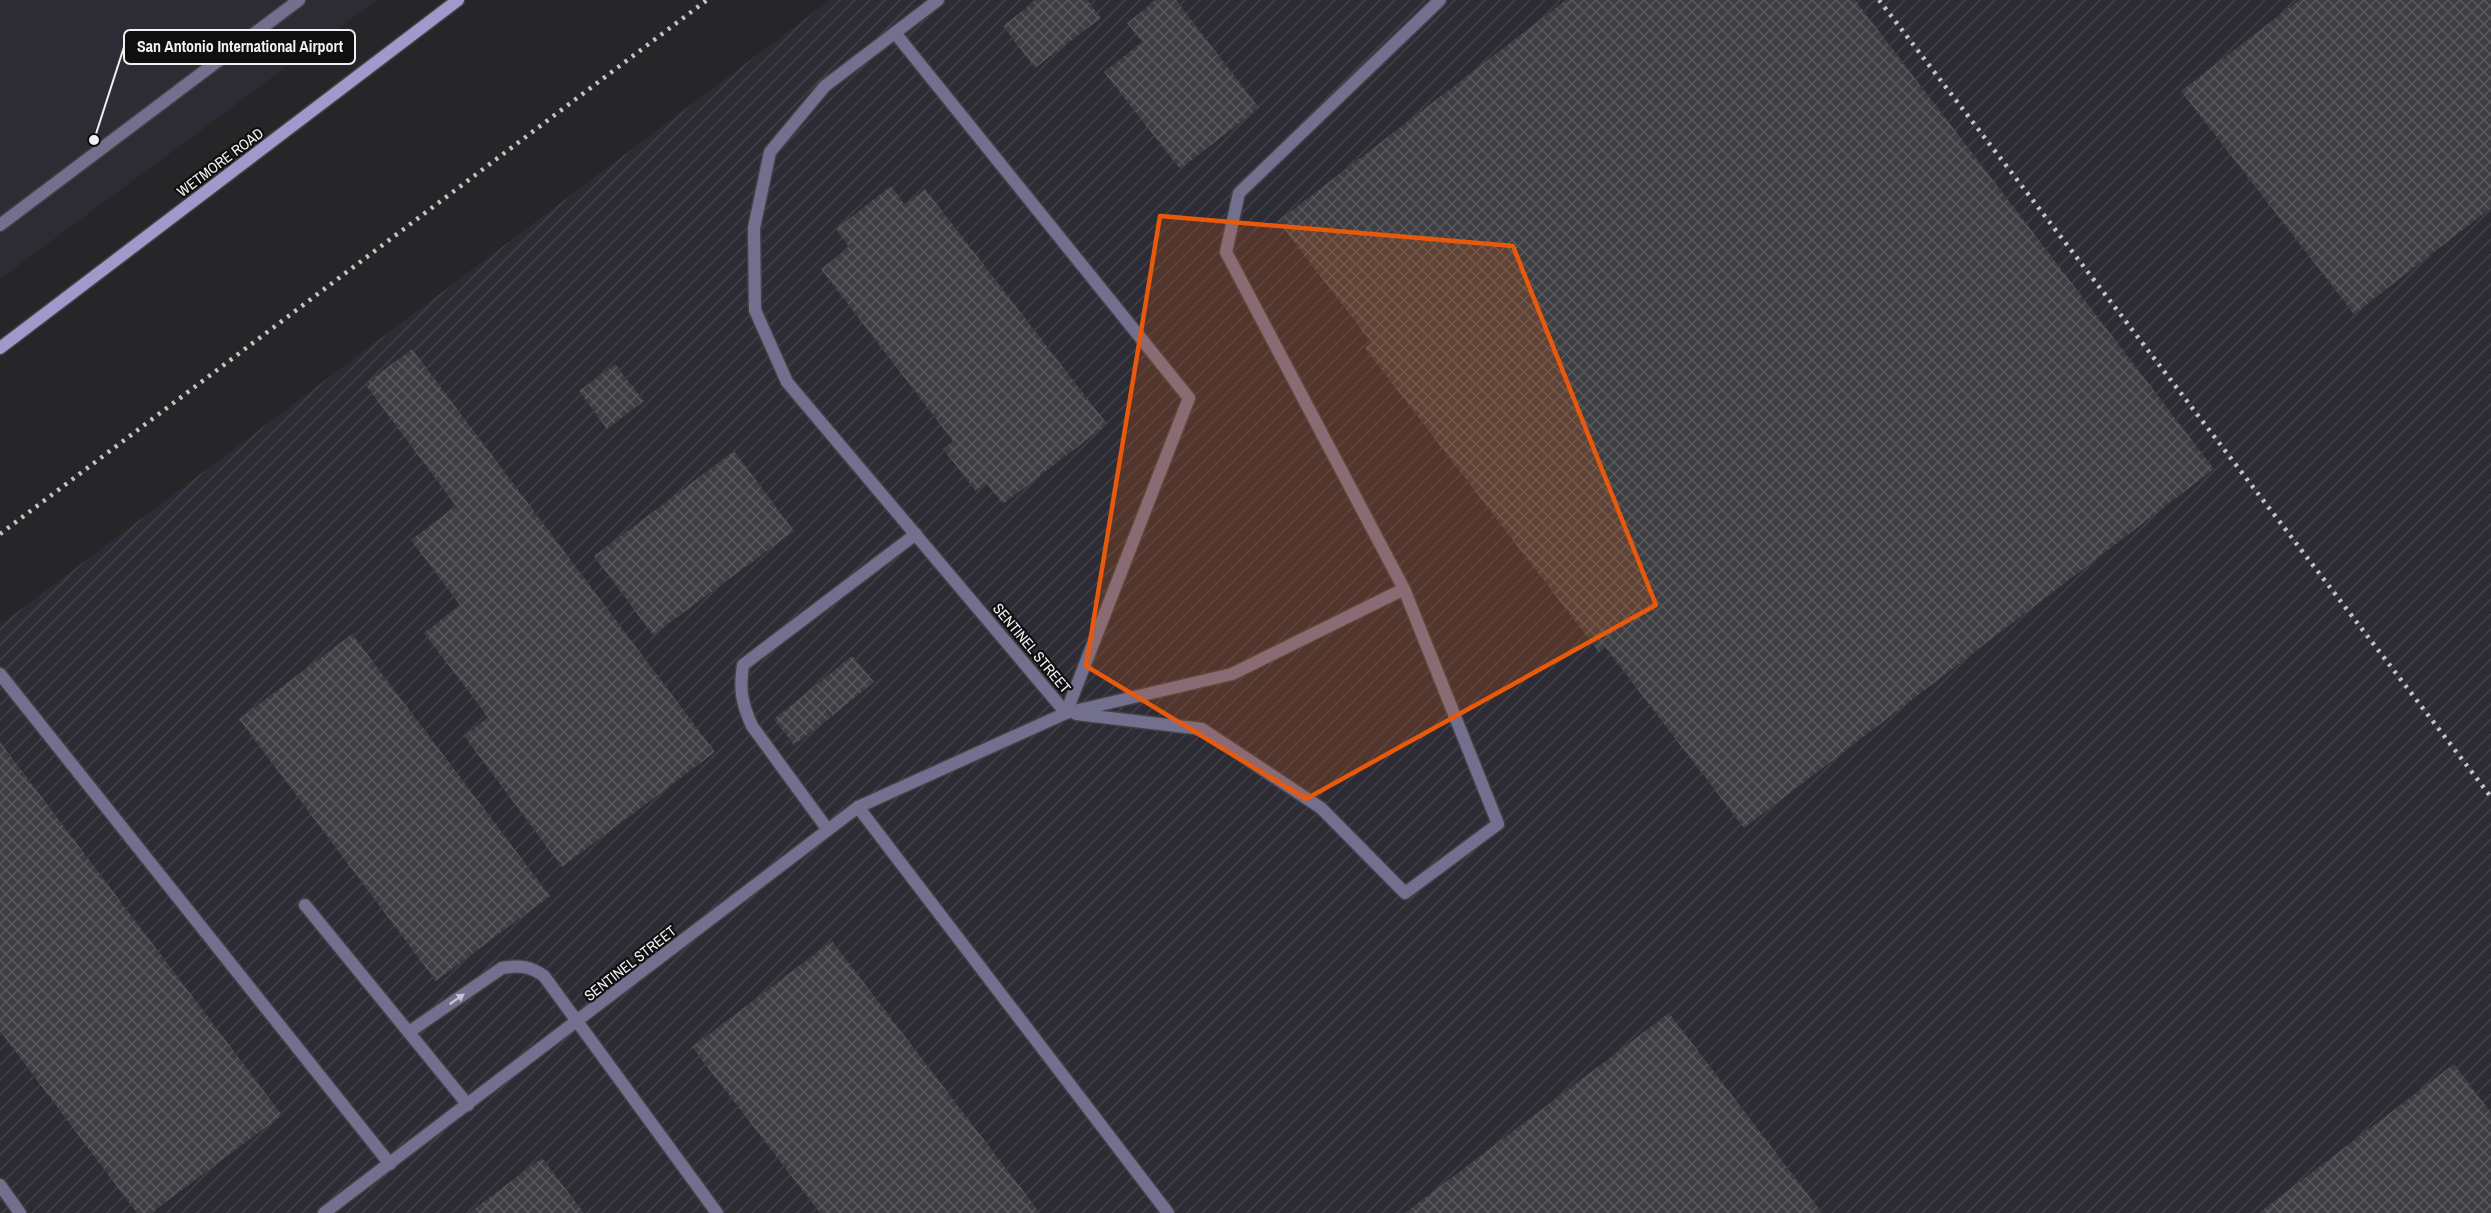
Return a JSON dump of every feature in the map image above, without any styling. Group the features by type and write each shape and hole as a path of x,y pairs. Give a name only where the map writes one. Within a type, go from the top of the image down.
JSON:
{"main road":[{"name":"WETMORE ROAD","path":"0,348 458,0"}],"street":[{"path":"0,225 298,0"},
{"name":"SENTINEL STREET","path":"324,1213 858,807 1066,713 787,382 755,310 754,228 770,152 825,86 938,0"},
{"path":"1066,713 1202,729 1321,808 1405,893 1498,824 1404,589 1226,252 1239,193 1440,0"},
{"path":"895,33 1189,398 1066,713"},
{"path":"828,830 752,726 739,688 743,665 916,534"},
{"path":"1066,713 1232,674 1404,589"},
{"path":"0,675 390,1164"},
{"path":"858,807 1168,1213"},
{"path":"305,905 468,1105"},
{"path":"409,1032 502,968 515,965 531,967 544,976 717,1213"},
{"path":"0,1185 20,1213"}],"highlighted area":[{"path":"1160,216 1513,246 1656,605 1306,799 1086,666"}],"shaded area":[{"path":"0,0 377,0 0,279"},
{"path":"830,0 2491,0 2491,1213 0,1213 0,625"}],"building":[{"path":"1036,0 1087,0 1101,18 1035,68 1003,26"},
{"path":"1156,0 1176,0 1259,108 1180,169 1104,72 1142,42 1127,23"},
{"path":"1566,0 1855,0 2214,469 1744,828 1605,647 1599,652 1365,348 1371,342 1278,221"},
{"path":"2299,0 2491,0 2491,208 2354,314 2181,91"},
{"path":"891,186 905,205 925,189 1107,424 1003,504 986,483 976,491 943,449 953,441 821,269 849,247 836,229"},
{"path":"412,349 715,752 562,867 464,736 488,717 424,633 460,605 411,540 456,506 365,384"},
{"path":"615,364 644,401 607,429 579,391"},
{"path":"734,451 794,531 653,635 594,556"},
{"path":"352,634 550,896 436,981 239,719"},
{"path":"852,656 874,682 832,716 819,700 831,717 794,745 774,719"},
{"path":"0,742 282,1115 151,1213 137,1213 0,1031"},
{"path":"832,941 1040,1213 820,1213 692,1047"},
{"path":"1669,1013 1822,1213 1405,1213"},
{"path":"2454,1064 2491,1113 2491,1213 2259,1213"},
{"path":"542,1158 584,1213 469,1213"}],"railway":[{"path":"0,534 707,0"},
{"path":"1879,0 2491,797"}],"place":[{"name":"San Antonio International Airport","path":"94,140"}]}
